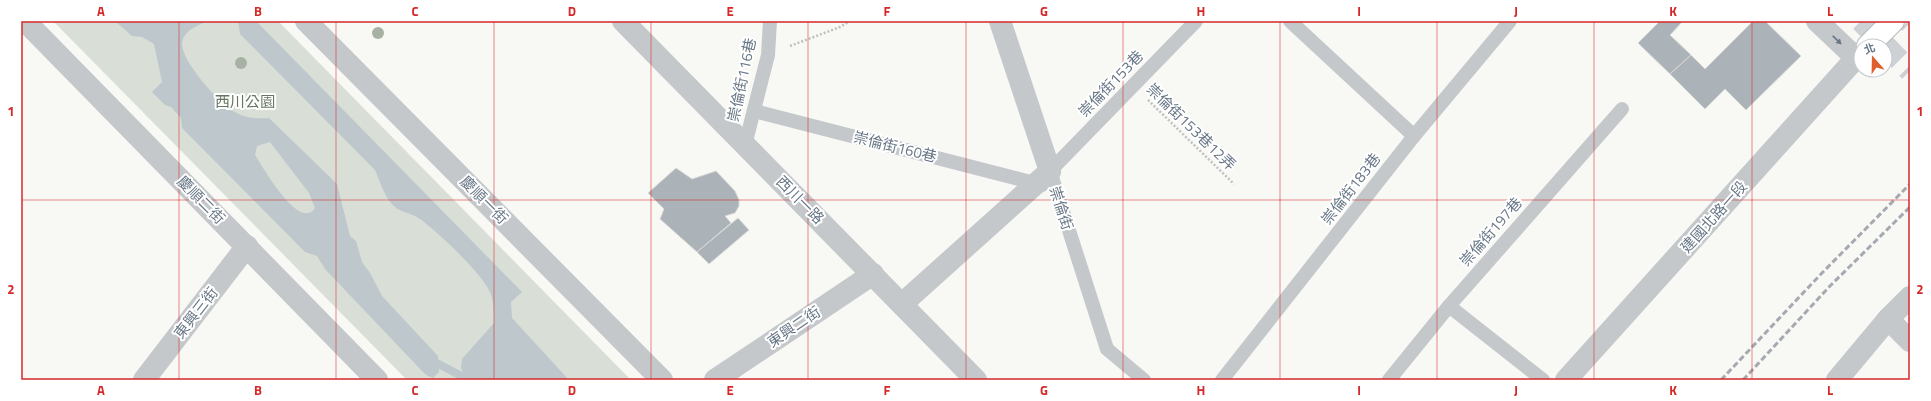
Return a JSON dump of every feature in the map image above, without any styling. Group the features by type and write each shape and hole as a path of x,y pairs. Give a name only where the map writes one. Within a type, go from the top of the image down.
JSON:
{"street":[{"name":"慶順二街","path":"25,21 377,380"},
{"name":"慶順一街","path":"306,21 662,380"},
{"name":"西川一路","path":"623,21 976,380"},
{"name":"崇倫街","path":"1000,21 1047,181"},
{"path":"1818,21 1853,46"},
{"name":"建國北路一段","path":"1876,38 1893,21"},
{"name":"建國北路一段","path":"1566,380 1853,62"},
{"path":"902,304 1047,181"},
{"name":"東興三街","path":"144,380 247,246"},
{"name":"東興二街","path":"715,380 873,274"},
{"path":"1837,380 1888,319 1910,297"},
{"path":"1888,319 1910,341"}],"lane":[{"name":"崇倫街116巷","path":"745,145 768,55 770,21"},
{"name":"崇倫街153巷","path":"1047,181 1133,86 1196,21"},
{"path":"1290,21 1414,136"},
{"name":"崇倫街183巷","path":"1222,380 1414,136 1510,21"},
{"name":"崇倫街197巷","path":"1388,380 1449,306 1622,109"},
{"name":"崇倫街160巷","path":"754,111 1047,181"},
{"name":"崇倫街","path":"1047,181 1108,349 1144,380"},
{"path":"1449,306 1543,380"}],"path":[{"path":"768,55 840,27 850,21"},
{"name":"崇倫街153巷12弄","path":"1133,86 1234,184"}],"green space":[{"name":"西川公園","path":"53,21 278,21 631,380 407,380"}],"shaded area":[{"path":"115,21 206,21 187,32 183,39 182,46 185,56 191,66 208,88 231,110 240,115 269,118 337,184 350,236 356,241 362,262 370,273 382,296 438,356 439,372 433,378 423,372 325,269 317,256 305,252 182,128 181,118 171,107 165,105 152,92 162,82 154,44 142,37 132,36","holes":["270,142 309,193 315,208 308,213 300,212 291,205 273,183 255,155 257,146"]},
{"path":"238,21 256,21 522,292 511,302 512,318 569,380 468,380 463,375 461,367 462,359 494,323 494,310 491,293 468,263 437,233 416,217 397,209 391,203 375,170 240,34"}],"building":[{"path":"1656,21 1683,21 1670,35 1691,55 1670,74 1638,43 1658,23"},
{"path":"1753,21 1765,21 1801,56 1746,110 1725,89 1705,109 1670,74 1691,55 1705,69"},
{"path":"676,168 692,179 716,171 735,191 739,200 739,206 735,213 725,216 731,223 697,252 660,219 664,209 648,193"},
{"path":"738,218 749,230 709,264 697,252"}],"waterway":[{"path":"429,359 469,380"}],"tunnel":[{"path":"1861,21 1910,71"}],"railway":[{"path":"1721,380 1821,274 1910,184"},
{"path":"1743,380 1830,286 1910,207"}]}
